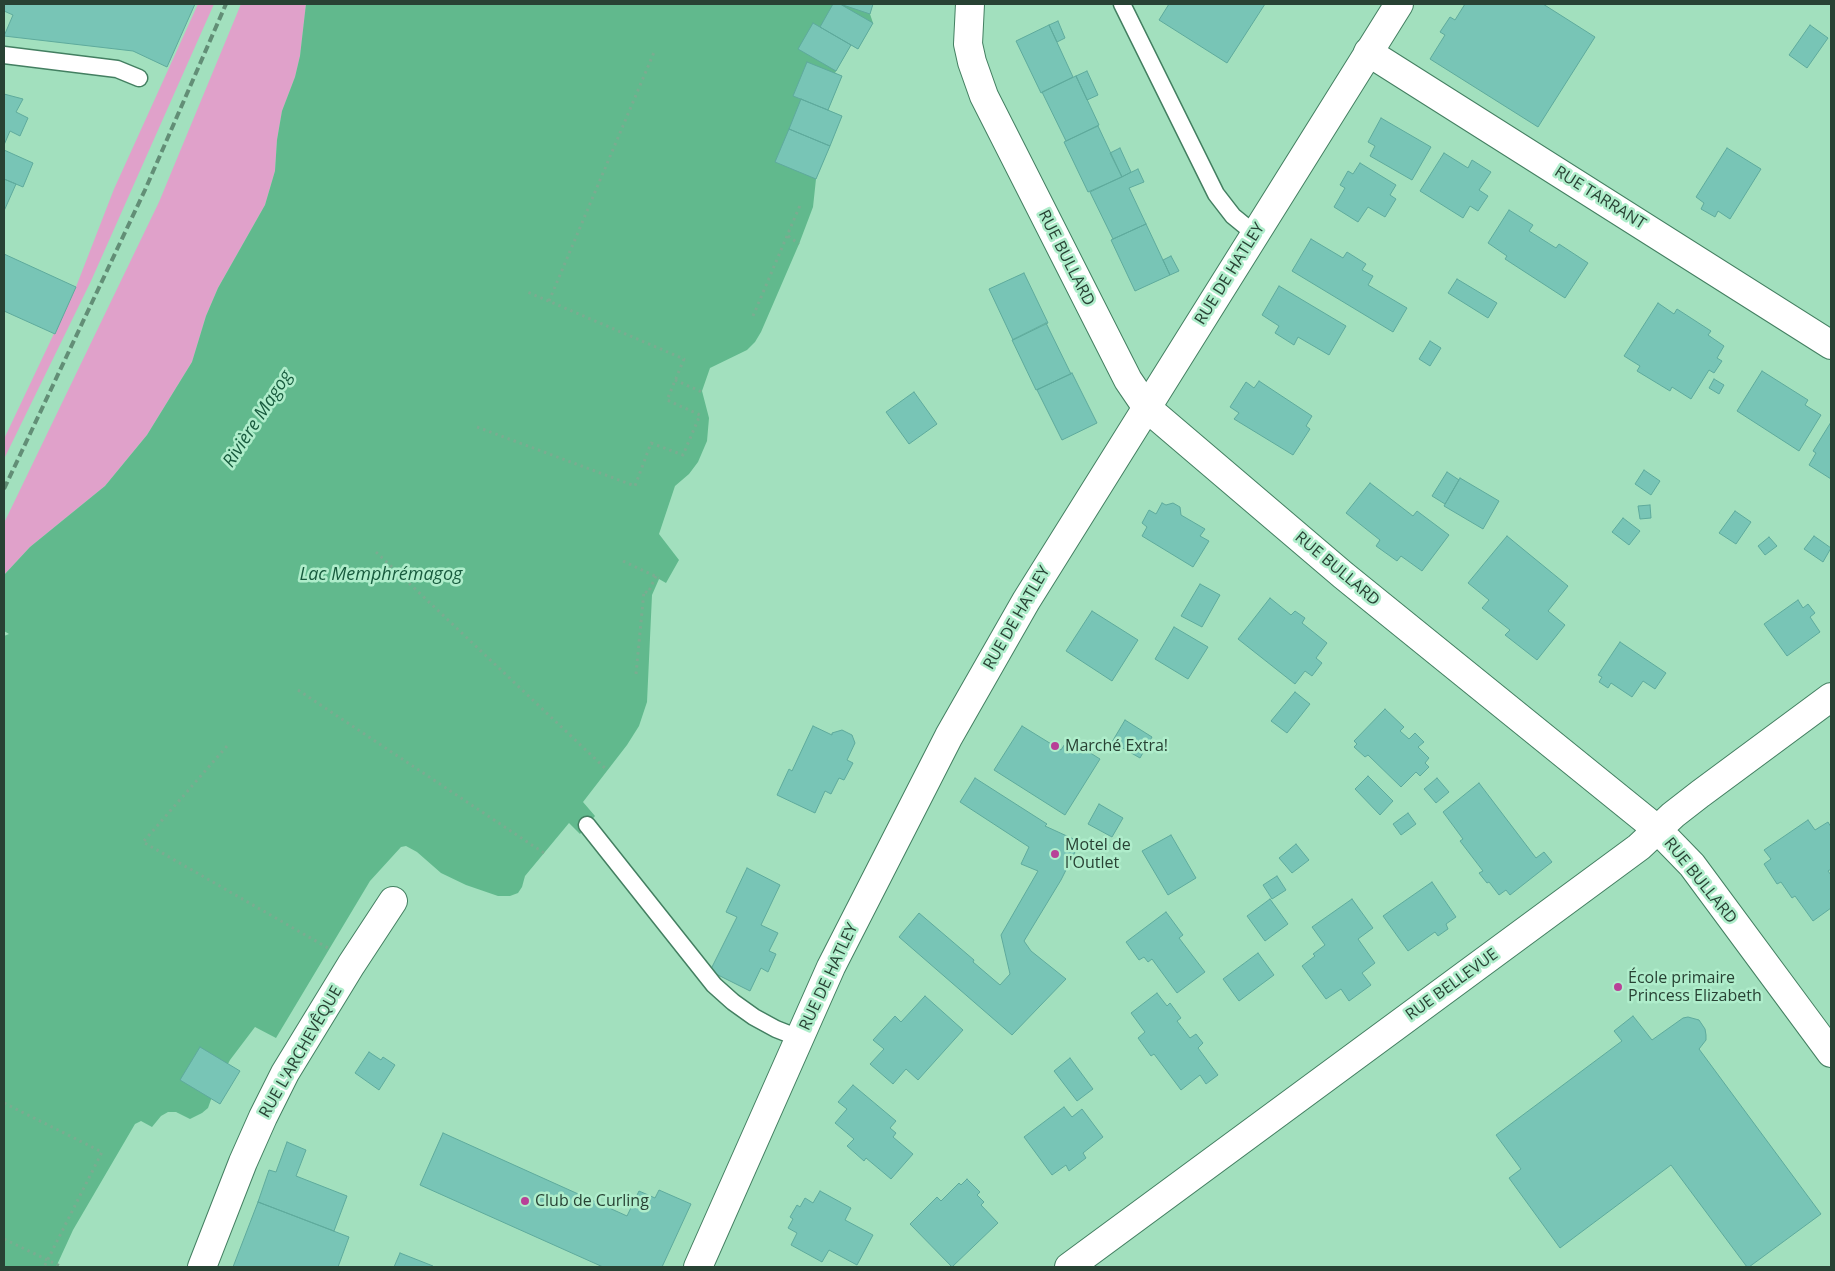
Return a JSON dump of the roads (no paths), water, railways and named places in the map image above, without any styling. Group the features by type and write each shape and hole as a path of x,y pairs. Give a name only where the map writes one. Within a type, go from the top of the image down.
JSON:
{"street":[{"name":"RUE BULLARD","path":"970,4 968,44 984,96 1128,380 1147,408 1343,575 1658,830 1692,865 1831,1053"},
{"name":"RUE DE HATLEY","path":"698,1267 831,967 949,736 1026,601 1368,52 1400,4"},
{"name":"RUE TARRANT","path":"1368,52 1831,345"},
{"name":"RUE BELLEVUE","path":"1069,1267 1639,847 1700,794 1831,697"},
{"name":"RUE L'ARCHEVÊQUE","path":"202,1267 243,1162 285,1073 350,965 393,901"}],"lane":[{"path":"1122,4 1216,194 1233,216 1255,234"},
{"path":"4,55 117,69 139,78"},
{"path":"587,826 714,984 733,1002 754,1017 776,1029 799,1038"}],"water":[{"name":"Lac Memphrémagog","path":"306,4 873,4 870,14 873,23 858,49 851,45 835,73 842,76 828,110 842,116 816,179 813,207 761,332 747,350 710,368 702,391 709,418 707,441 698,462 689,474 675,486 659,534 679,560 666,583 659,579 652,595 647,702 639,726 627,745 583,802 595,816 580,834 569,823 525,876 518,893 510,896 498,896 466,885 441,873 417,852 406,846 401,847 370,881 276,1038 255,1027 230,1060 214,1091 208,1108 202,1113 190,1119 176,1112 168,1112 161,1116 152,1127 141,1121 135,1124 73,1230 56,1267 4,1267 4,636 9,634 4,631 4,575 30,547 105,486 147,435 192,362 206,316 218,288 265,205 275,171 277,140 282,111 295,77 300,56"}],"railway":[{"path":"4,489 145,190 226,4"}],"place":[{"name":"Marché Extra!","path":"1055,746"},
{"name":"Motel de l'Outlet","path":"1055,854"},
{"name":"École primaire Princess Elizabeth","path":"1618,987"},
{"name":"Club de Curling","path":"525,1201"}],"water label":[{"name":"Rivière Magog","path":"258,419"}]}
